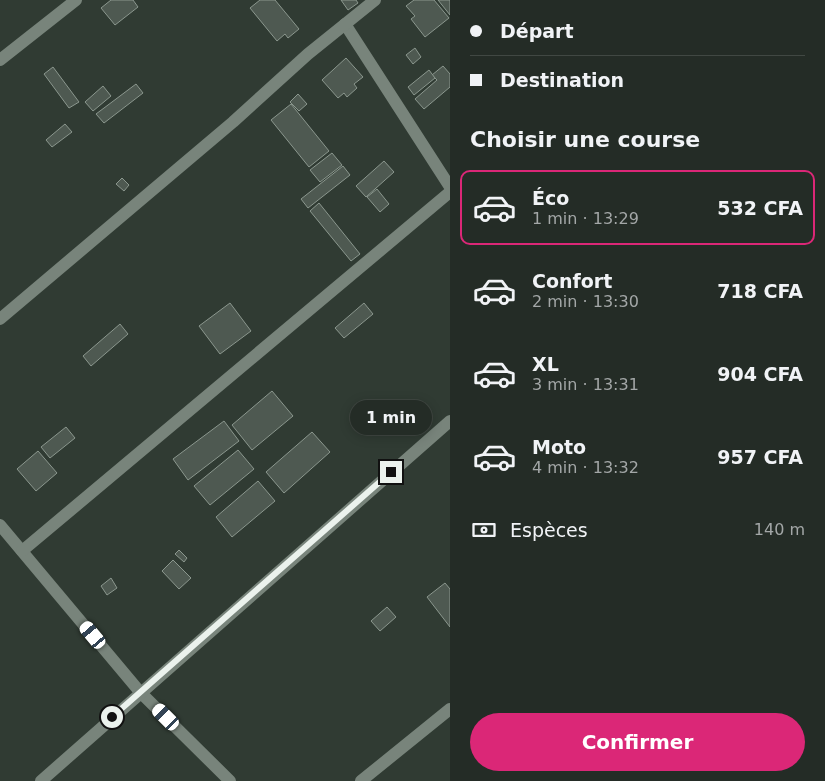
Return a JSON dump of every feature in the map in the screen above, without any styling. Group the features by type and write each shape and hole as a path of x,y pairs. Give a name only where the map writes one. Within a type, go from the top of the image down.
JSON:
{"street":[{"path":"0,60 76,0"},
{"path":"0,319 375,0"},
{"path":"345,24 450,187"},
{"path":"22,551 450,192"},
{"path":"41,781 450,421"},
{"path":"0,525 140,692 230,781"},
{"path":"361,781 450,709"}],"building":[{"path":"111,0 133,0 138,7 115,25 101,8"},
{"path":"260,0 275,0 299,29 288,38 285,34 277,41 250,8"},
{"path":"341,0 356,0 358,3 348,10"},
{"path":"414,0 434,0 449,18 425,37 411,19 415,16 406,6"},
{"path":"438,0 450,0 450,15"},
{"path":"415,48 421,57 413,64 406,55"},
{"path":"346,58 363,77 354,84 357,88 347,97 344,93 338,98 322,80"},
{"path":"443,66 450,74 450,87 424,109 415,99 437,80 432,75"},
{"path":"53,67 79,102 69,108 44,74"},
{"path":"429,70 435,78 414,95 408,87"},
{"path":"136,84 143,93 104,123 96,114"},
{"path":"103,86 111,96 93,111 85,102"},
{"path":"298,94 307,104 299,111 290,102"},
{"path":"291,104 329,151 309,167 271,120"},
{"path":"65,124 72,132 52,147 46,140"},
{"path":"332,153 342,165 320,182 310,170"},
{"path":"384,161 394,172 366,197 356,186"},
{"path":"343,166 350,175 308,208 301,199"},
{"path":"122,178 129,185 124,191 116,184"},
{"path":"377,189 389,204 380,212 367,197"},
{"path":"319,203 360,254 351,261 310,211"},
{"path":"230,303 251,331 220,354 199,326"},
{"path":"364,303 373,314 344,338 335,328"},
{"path":"120,324 128,334 91,366 83,356"},
{"path":"272,391 293,416 252,450 232,425"},
{"path":"224,421 239,441 188,480 173,459"},
{"path":"66,427 75,438 50,458 41,447"},
{"path":"312,432 330,452 284,493 266,472"},
{"path":"238,450 254,469 210,505 194,486"},
{"path":"38,451 57,473 36,491 17,469"},
{"path":"258,481 275,501 232,537 216,517"},
{"path":"179,550 187,558 184,562 175,554"},
{"path":"173,560 191,578 179,589 162,571"},
{"path":"111,578 117,588 107,595 101,586"},
{"path":"445,583 450,589 450,627 427,597"},
{"path":"387,607 396,617 380,631 371,621"}],"route":[{"path":"112,717 391,472"}]}
